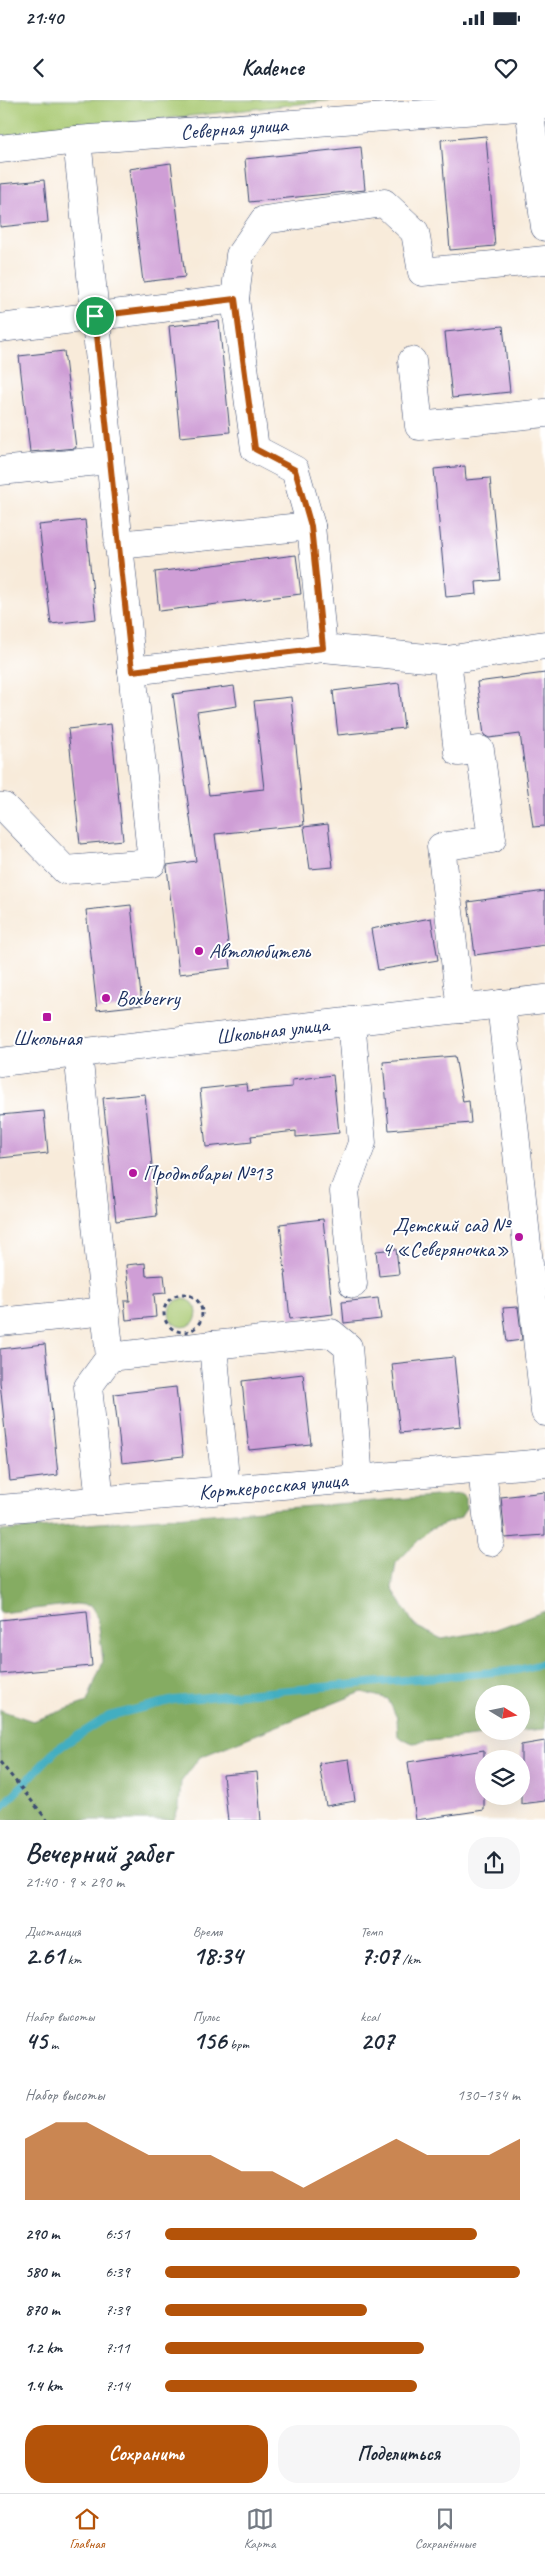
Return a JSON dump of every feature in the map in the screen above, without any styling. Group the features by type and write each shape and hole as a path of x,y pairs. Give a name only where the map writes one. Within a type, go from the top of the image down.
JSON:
{"main road":[{"name":"Северная улица","path":"0,149 77,140 534,104"},
{"path":"534,104 545,227"},
{"path":"0,807 4,807 65,870 152,863 77,140"},
{"path":"323,648 311,526 295,470 255,449 235,299 240,255 264,220 384,204 415,232 422,272 545,260"},
{"path":"0,328 235,299"},
{"path":"412,361 419,426 545,413"},
{"path":"0,471 109,460"},
{"path":"118,545 311,526"},
{"path":"132,671 323,648 447,660 545,645"},
{"path":"447,660 458,752 480,750 492,839 441,847 461,1009"},
{"name":"Школьная улица","path":"0,1062 545,999"},
{"path":"501,1004 545,1412"},
{"path":"351,1022 362,1143 344,1191 353,1284"},
{"path":"78,1053 110,1357 88,1387 100,1501"},
{"path":"0,1322 106,1311"},
{"path":"110,1357 331,1333 348,1347 359,1479"},
{"path":"213,1346 226,1490"},
{"name":"Корткеросская улица","path":"0,1509 545,1464"},
{"path":"482,1469 490,1542"}],"path":[{"path":"183,1294 193,1297 200,1304 202,1314 199,1323 192,1330 182,1332 173,1330 166,1322 164,1312 166,1303 174,1296 183,1294"},
{"path":"0,1762 46,1815 48,1820"}],"green space":[{"path":"0,100 335,100 0,137"},
{"path":"183,1299 193,1303 197,1313 193,1323 183,1327 173,1323 169,1313 173,1303"},
{"path":"461,1494 466,1498 466,1509 460,1518 429,1530 396,1563 392,1588 415,1626 442,1639 494,1630 545,1611 545,1729 530,1730 530,1685 475,1685 475,1736 413,1743 398,1737 397,1718 388,1699 362,1692 200,1757 181,1782 179,1807 174,1820 0,1820 0,1710 33,1721 87,1702 103,1661 98,1618 91,1606 76,1604 0,1613 0,1531"}],"building":[{"path":"486,136 495,246 450,250 441,140"},
{"path":"361,147 365,190 249,202 245,159"},
{"path":"171,163 185,277 143,282 129,169"},
{"path":"44,180 48,222 0,227 0,184"},
{"path":"219,321 230,432 180,437 169,326"},
{"path":"503,326 510,392 452,398 445,332"},
{"path":"64,351 76,448 30,452 19,356"},
{"path":"465,466 466,480 490,478 500,580 476,582 477,594 446,597 434,469"},
{"path":"85,520 96,619 51,624 39,525"},
{"path":"296,555 301,594 159,611 155,572"},
{"path":"545,673 545,826 533,827 520,734 489,738 484,735 477,682"},
{"path":"399,683 404,728 338,735 333,691"},
{"path":"234,686 237,706 197,712 209,795 264,789 254,701 291,697 304,825 215,834 231,968 179,974 167,865 196,861 173,694"},
{"path":"111,724 123,840 80,844 68,729"},
{"path":"328,824 333,867 310,869 304,827"},
{"path":"545,891 545,945 475,955 468,902"},
{"path":"131,905 142,1005 97,1010 86,910"},
{"path":"431,918 438,960 378,970 371,929"},
{"path":"455,1056 463,1102 469,1101 471,1123 389,1130 383,1062"},
{"path":"333,1075 339,1133 296,1137 296,1131 251,1136 252,1142 206,1147 200,1089 246,1084 247,1091 292,1087 292,1080"},
{"path":"145,1094 157,1216 116,1221 103,1098"},
{"path":"44,1111 48,1153 0,1158 0,1115"},
{"path":"323,1219 333,1314 290,1319 280,1224"},
{"path":"396,1249 399,1274 379,1276 376,1251"},
{"path":"145,1263 146,1276 164,1275 166,1293 154,1294 156,1317 126,1320 124,1301 130,1301 126,1265"},
{"path":"378,1298 381,1319 344,1323 342,1302"},
{"path":"518,1307 522,1340 507,1342 503,1308"},
{"path":"45,1344 58,1475 10,1481 0,1382 0,1349"},
{"path":"454,1357 461,1426 400,1433 392,1364"},
{"path":"303,1374 311,1444 249,1450 242,1381"},
{"path":"176,1387 183,1456 122,1463 114,1394"},
{"path":"545,1492 545,1535 505,1538 501,1497"},
{"path":"87,1611 92,1666 0,1674 0,1620"},
{"path":"545,1741 545,1801 530,1803 530,1750 521,1750 521,1745"},
{"path":"475,1751 475,1805 484,1805 484,1810 416,1820 408,1762"},
{"path":"349,1759 355,1801 326,1806 319,1763"},
{"path":"257,1772 261,1820 228,1820 223,1775"}],"waterway":[{"path":"0,1809 57,1749 109,1716 174,1700 518,1670 545,1663"}],"place":[{"name":"Автолюбитель","path":"199,951"},
{"name":"Boxberry","path":"106,998"},
{"name":"Школьная","path":"47,1017"},
{"name":"Продтовары №13","path":"133,1173"},
{"name":"Детский сад № 4 «Северяночка»","path":"519,1237"}],"route":[{"path":"235,299 255,449 295,470 311,526 323,648 132,671 95,316 235,299"}]}
